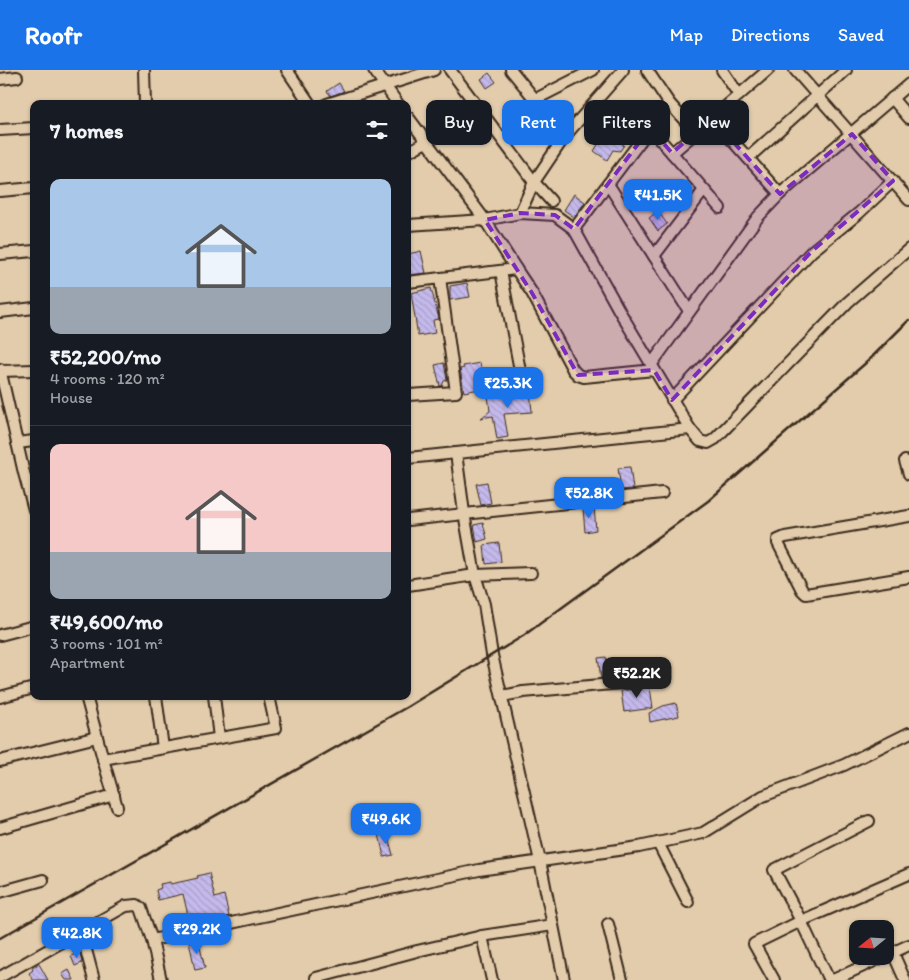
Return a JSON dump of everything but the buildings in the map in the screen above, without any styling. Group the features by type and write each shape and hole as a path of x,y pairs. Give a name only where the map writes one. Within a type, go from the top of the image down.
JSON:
{"street":[{"path":"144,70 145,100"},
{"path":"287,70 307,100"},
{"path":"374,70 395,100"},
{"path":"352,100 384,86 434,70"},
{"path":"450,70 550,201"},
{"path":"512,70 534,100 581,73 593,70"},
{"path":"574,126 623,70"},
{"path":"647,70 667,100"},
{"path":"722,70 740,95"},
{"path":"734,100 768,70"},
{"path":"795,70 909,200"},
{"path":"748,158 846,70"},
{"path":"0,78 17,77"},
{"path":"428,145 485,220 532,293 573,370 578,375 584,377 652,367 689,311 753,222 780,194 909,84"},
{"path":"892,98 909,118"},
{"path":"670,104 680,115"},
{"path":"411,121 426,142 411,150"},
{"path":"0,130 30,128"},
{"path":"520,213 534,182 559,145"},
{"path":"574,229 637,145"},
{"path":"665,145 720,208"},
{"path":"672,153 681,145"},
{"path":"736,145 780,194"},
{"path":"672,400 802,261 823,241 859,213 893,181"},
{"path":"608,184 689,311"},
{"path":"0,191 30,188"},
{"path":"654,256 704,190"},
{"path":"411,225 485,220 520,213 555,215 574,229 672,400 690,429 704,443 715,439 848,302 909,249"},
{"path":"0,254 30,251"},
{"path":"411,282 516,269"},
{"path":"501,271 522,381"},
{"path":"411,395 456,392 440,278"},
{"path":"0,312 30,308"},
{"path":"30,370 0,370 30,495"},
{"path":"0,423 12,420"},
{"path":"411,458 690,429"},
{"path":"17,443 30,441"},
{"path":"456,453 464,513 476,575 484,604 492,654 540,861 564,980"},
{"path":"905,461 909,474"},
{"path":"411,520 662,493"},
{"path":"909,516 785,537 778,540 778,543 802,590 806,594 909,577"},
{"path":"411,585 476,575 531,573"},
{"path":"0,635 30,627"},
{"path":"502,696 522,692 645,682"},
{"path":"0,697 30,689"},
{"path":"87,700 118,807"},
{"path":"157,700 163,748"},
{"path":"214,700 219,738"},
{"path":"103,759 276,728 270,700"},
{"path":"152,940 480,870 658,843 703,833 763,796 854,761 909,733"},
{"path":"0,761 97,737"},
{"path":"0,828 114,795"},
{"path":"865,965 831,980 774,870 869,821"},
{"path":"658,843 688,902"},
{"path":"774,980 754,944 801,921 909,874"},
{"path":"0,892 44,880"},
{"path":"0,977 126,906 137,905 141,908 152,940 161,980"},
{"path":"608,924 622,980"},
{"path":"314,979 417,950 482,936 553,925"},
{"path":"81,932 94,980"},
{"path":"482,936 492,980"},
{"path":"894,953 909,946"},
{"path":"894,955 905,980"}],"highlighted area":[{"path":"712,118 780,194 852,134 893,181 812,251 672,400 654,370 578,375 532,293 485,220 520,213 555,215 574,229 650,128 672,153"}],"railway":[{"path":"0,938 407,707 523,636 708,501 868,361 909,320"}]}
